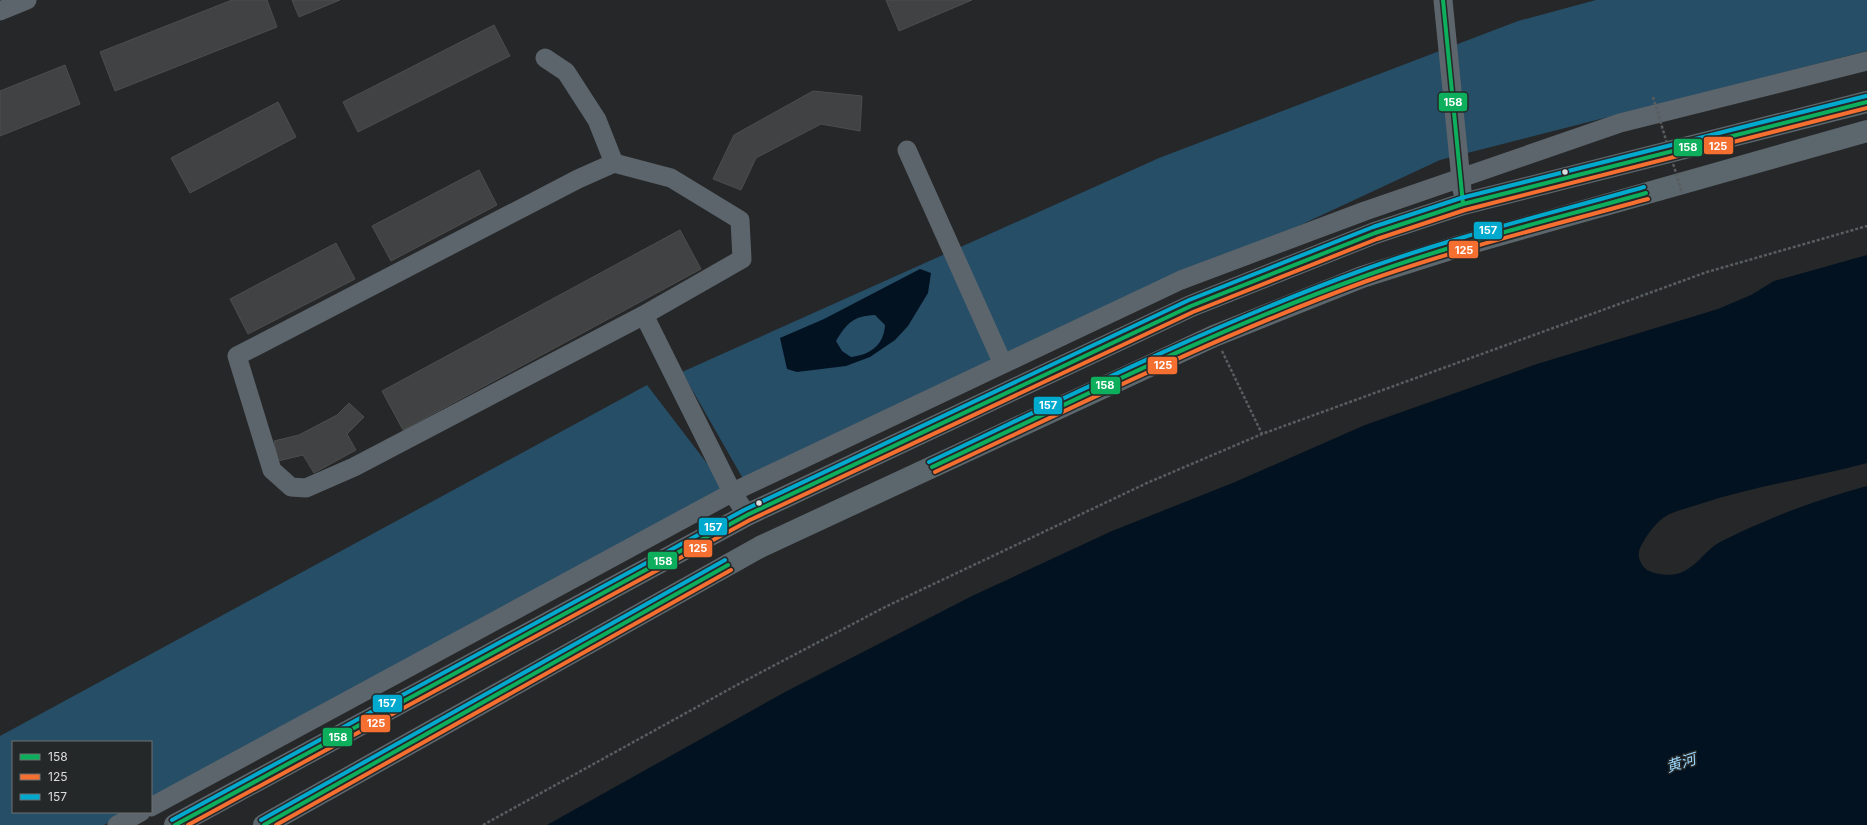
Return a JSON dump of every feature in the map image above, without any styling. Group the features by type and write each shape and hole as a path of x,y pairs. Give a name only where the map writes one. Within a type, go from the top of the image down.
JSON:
{"main road":[{"path":"175,825 747,515 1191,306 1375,233 1463,204 1867,102"},
{"path":"264,825 760,547 1214,336 1362,277 1460,246 1867,131"}],"street":[{"path":"0,11 27,0"},
{"path":"1443,0 1463,204"},
{"path":"545,58 566,72 570,78 597,120 614,163"},
{"path":"152,806 732,492 1181,280 1365,211 1620,123 1704,100 1867,61"},
{"path":"907,150 1003,364"},
{"path":"614,163 671,178 740,220 742,259 644,315 354,467 306,488 291,487 272,470 237,356 578,179 614,163"},
{"path":"644,315 732,492 747,515"},
{"path":"118,825 140,813"}],"path":[{"path":"1653,97 1682,193"},
{"path":"483,825 735,686 885,607 1147,483 1262,434 1707,272 1867,226"},
{"path":"1214,336 1262,434"}],"shaded area":[{"path":"1596,0 1867,0 1867,51 1440,160 746,484 682,372 1159,158 1518,21"},
{"path":"647,385 729,492 152,799 152,741 12,741 12,813 127,813 104,825 0,825 0,736"}],"water":[{"name":"黄河","path":"1867,255 1867,463 1741,492 1676,512 1663,518 1650,531 1641,546 1639,556 1641,562 1647,570 1654,573 1670,575 1676,574 1694,565 1709,550 1720,542 1755,525 1792,510 1867,486 1867,825 547,825 785,692 972,596 1112,531 1235,482 1365,425 1537,364 1718,309 1751,295 1774,281"},
{"path":"920,269 931,273 928,293 908,326 895,340 870,357 846,366 797,372 787,369 780,338 824,319","holes":["875,315 885,325 882,338 875,348 858,356 851,357 842,351 836,341 847,325 861,317"]}],"building":[{"path":"232,0 267,0 277,27 115,91 100,52"},
{"path":"292,0 340,0 299,17"},
{"path":"886,0 972,0 899,31"},
{"path":"494,25 510,56 358,132 343,102"},
{"path":"65,65 80,104 0,136 0,91"},
{"path":"813,91 862,96 860,131 821,124 756,158 741,190 713,179 734,135"},
{"path":"278,102 296,137 190,193 171,158"},
{"path":"479,170 497,205 391,261 372,226"},
{"path":"680,230 701,269 403,430 382,391"},
{"path":"336,243 355,279 248,334 230,299"},
{"path":"349,403 364,417 347,434 356,450 314,473 303,455 278,461 274,441 299,435 337,415"}],"transit line":[{"name":"158","path":"1443,0 1463,204"},
{"name":"157","path":"172,820 744,510 1189,300 1373,227 1461,198 1866,96"},
{"name":"158","path":"175,825 747,515 1191,306 1375,233 1463,204 1867,102"},
{"name":"125","path":"188,825 750,520 1193,312 1377,239 1465,210 1867,108"},
{"name":"157","path":"929,462 1196,337 1305,292 1430,247 1644,187"},
{"name":"158","path":"932,467 1198,343 1307,298 1432,253 1646,193"},
{"name":"125","path":"935,472 1147,372 1309,303 1364,282 1434,259 1648,199"},
{"name":"157","path":"261,820 725,560"},
{"name":"158","path":"264,825 728,565"},
{"name":"125","path":"276,825 731,570"}]}
